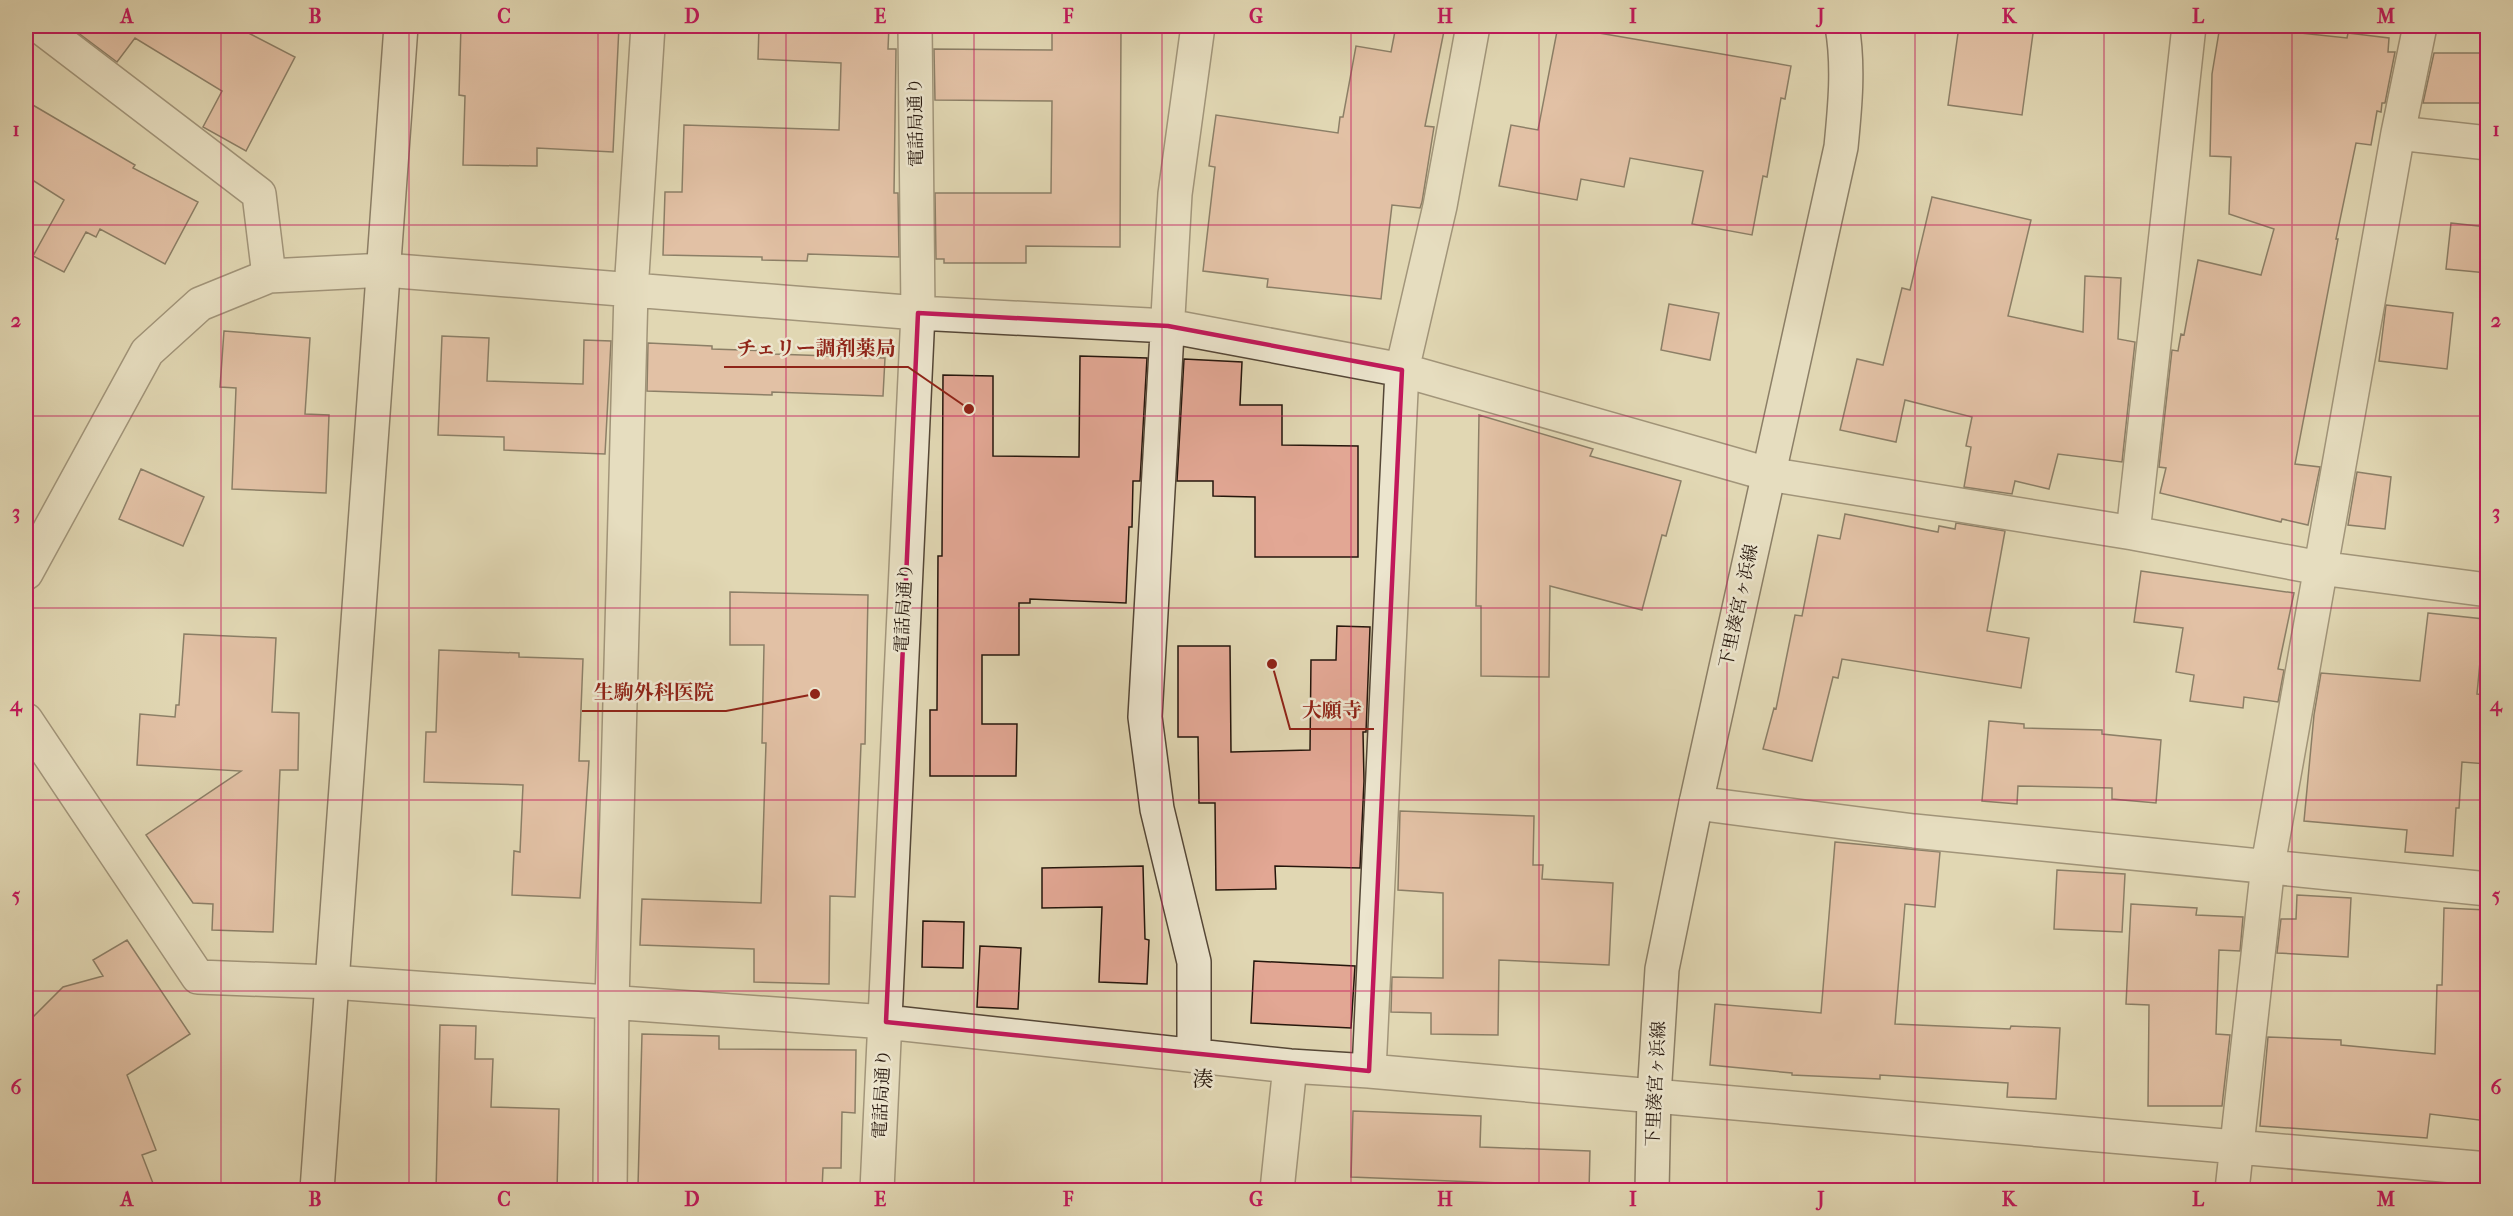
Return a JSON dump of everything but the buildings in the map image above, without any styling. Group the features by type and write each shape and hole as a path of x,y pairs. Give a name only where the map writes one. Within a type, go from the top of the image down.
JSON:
{"street":[{"path":"39,26 259,195 269,276"},
{"path":"317,1191 401,26"},
{"path":"610,1191 612,1002 631,291 648,26"},
{"name":"電話局通り","path":"877,1191 918,313 915,26"},
{"path":"1194,1054 1194,962 1158,809 1145,717 1175,195 1198,26"},
{"path":"1369,1071 1402,370 1440,206 1473,26"},
{"name":"下里湊宮ヶ浜線","path":"1652,1191 1654,1096 1662,969 1696,803 1841,147 1845,98 1842,26"},
{"path":"2133,533 2189,26"},
{"path":"2232,1191 2268,866 2398,132 2420,26"},
{"path":"2398,132 2487,143"},
{"path":"26,573 147,352 200,304 269,276 384,270 918,313 1168,326 1402,370 1768,474 2133,533 2320,568 2487,590"},
{"path":"26,720 198,977 333,982 886,1022 1290,1066 2487,1169"},
{"path":"1696,803 1914,831 2487,890"},
{"path":"1277,1191 1290,1066"}],"highlighted area":[{"path":"918,313 1168,326 1402,370 1369,1071 886,1022"}],"place":[{"name":"チェリー調剤薬局","path":"969,409"},
{"name":"大願寺","path":"1272,664"},
{"name":"生駒外科医院","path":"815,694"}],"district":[{"name":"湊","path":"1203,1079"}]}
